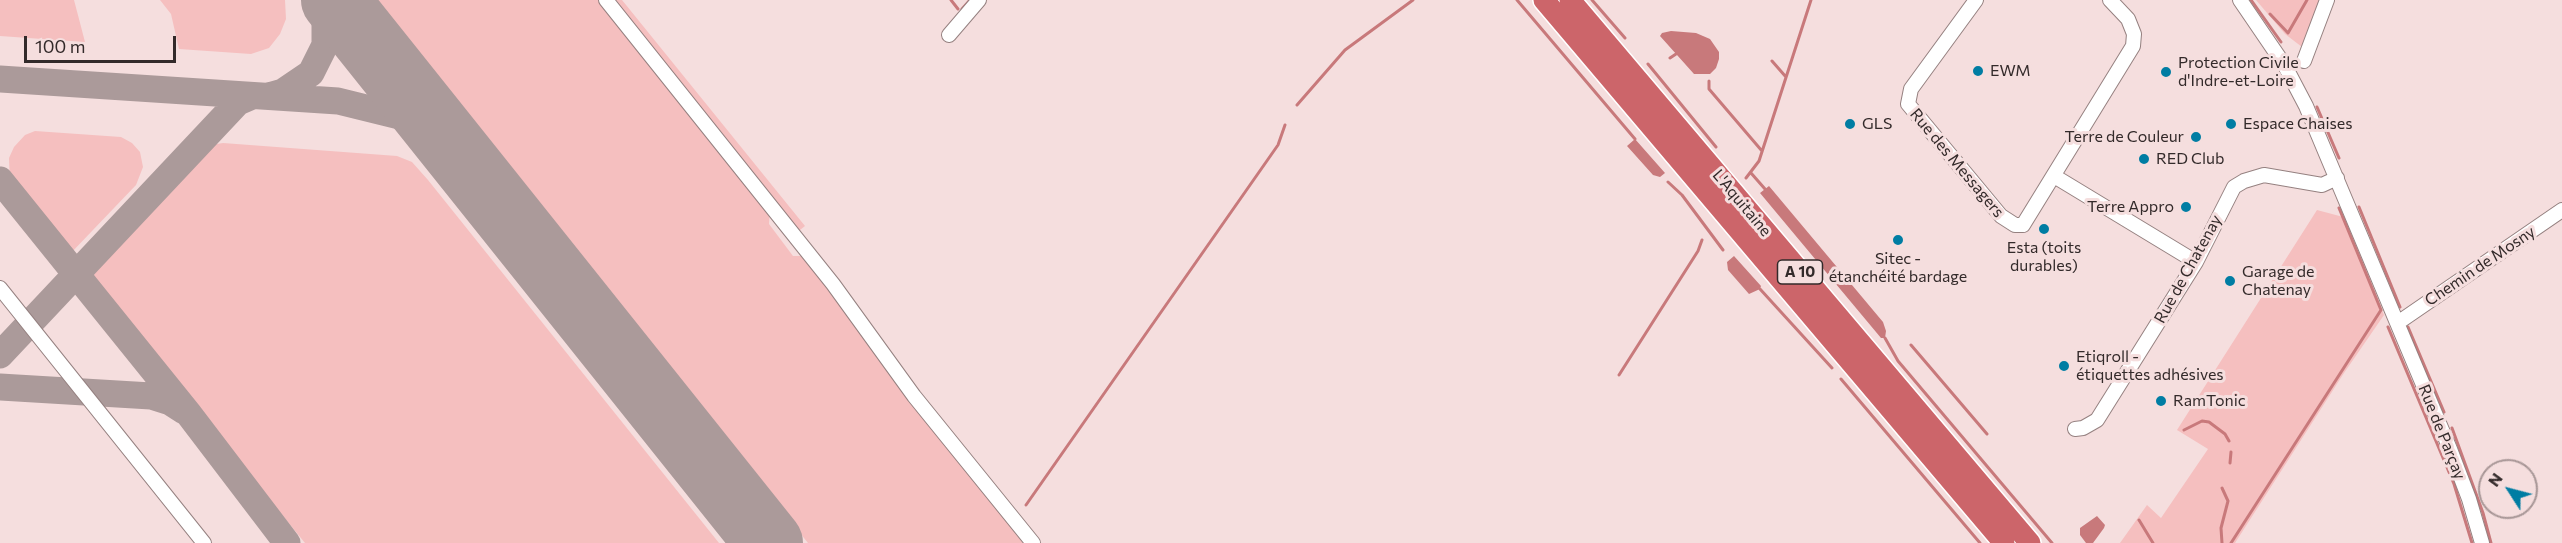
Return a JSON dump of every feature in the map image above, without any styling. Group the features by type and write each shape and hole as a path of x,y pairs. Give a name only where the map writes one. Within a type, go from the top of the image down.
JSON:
{"highway":[{"name":"L'Aquitaine","path":"1544,0 2004,543"},
{"name":"L'Aquitaine","path":"1570,0 2030,543"}],"street":[{"path":"606,0 833,284 914,396 1033,543"},
{"path":"949,35 979,0"},
{"name":"Rue des Messagers","path":"1976,0 1911,89 1908,104 2001,216 2014,225 2023,225 2054,176"},
{"path":"2110,0 2128,19 2134,34 2133,46 2054,176 2196,262"},
{"name":"Rue de Parçay","path":"2240,0 2269,40 2296,86 2398,322 2466,491 2482,543"},
{"path":"2304,61 2327,0"},
{"name":"Rue de Chatenay","path":"2075,429 2083,428 2097,420 2196,262 2230,192 2244,181 2264,175 2322,185 2337,178"},
{"name":"Chemin de Mosny","path":"2398,322 2562,210"},
{"path":"0,288 204,543"}],"shaded area":[{"path":"0,0 74,0 85,42 0,36"},
{"path":"160,0 285,0 286,19 280,34 269,48 251,54 179,49 171,14"},
{"path":"373,0 603,0 770,209 769,224 793,256 807,256 1027,543 808,543"},
{"path":"610,0 622,0 805,226 800,230 794,230"},
{"path":"2256,0 2327,0 2306,50 2285,34"},
{"path":"1671,31 1696,33 1710,39 1719,52 1716,68 1710,74 1694,74 1660,36 1662,33"},
{"path":"35,131 121,137 132,143 140,152 143,167 136,185 70,254 10,183 9,158 14,147 25,135"},
{"path":"1635,139 1665,173 1660,177 1653,175 1627,146"},
{"path":"223,143 397,156 412,162 719,543 305,543 86,276 88,270 204,149"},
{"path":"1769,186 1883,322 1886,331 1885,338 1881,338 1760,193"},
{"path":"2317,210 2347,218 2384,315 2235,543 2120,543 2147,505 2161,518 2208,449 2177,430"},
{"path":"1734,256 1761,286 1760,289 1749,294 1728,270 1727,262"},
{"path":"2097,516 2105,525 2104,528 2093,543 2086,543 2080,535 2080,528"}],"waterway":[{"path":"951,0 958,9"},
{"path":"962,9 970,0"},
{"path":"1297,105 1345,50 1413,0"},
{"path":"1517,0 1635,139"},
{"path":"1592,0 1625,38"},
{"path":"1746,178 1759,161 1811,0"},
{"path":"2251,0 2281,42"},
{"path":"2270,14 2288,33 2307,0"},
{"path":"1670,58 1676,54"},
{"path":"1772,61 1786,77"},
{"path":"1648,64 1716,147"},
{"path":"1709,81 1709,89 1762,151"},
{"path":"2317,107 2339,158"},
{"path":"1026,505 1278,145 1285,125"},
{"path":"1751,173 1765,189"},
{"path":"1668,182 1682,195 1723,250"},
{"path":"2359,207 2400,307"},
{"path":"2339,208 2381,310"},
{"path":"1619,375 1698,251 1702,240"},
{"path":"1760,289 1832,368"},
{"path":"2231,543 2381,310"},
{"path":"2388,327 2454,484 2472,543"},
{"path":"2408,327 2444,412"},
{"path":"1885,338 1898,361 2052,543"},
{"path":"1911,345 1987,434"},
{"path":"1841,379 1980,543"},
{"path":"2184,430 2202,421 2209,422 2225,434 2229,441"},
{"path":"2452,428 2483,513 2491,543"},
{"path":"2230,463 2231,452"},
{"path":"2222,488 2228,501 2221,528 2222,543"},
{"path":"2139,520 2153,543"}],"taxiway":[{"path":"269,96 283,92 311,73 325,45 325,16 321,0"},
{"path":"0,79 338,101 407,118 443,135"},
{"path":"0,355 238,102 252,96"},
{"path":"0,180 188,413 287,543"},
{"path":"0,387 151,396 170,402 184,411"}],"runway":[{"path":"335,0 769,543"}],"place":[{"name":"EWM","path":"1978,71"},
{"name":"Protection Civile d'Indre-et-Loire","path":"2166,72"},
{"name":"GLS","path":"1850,124"},
{"name":"Espace Chaises","path":"2231,124"},
{"name":"Terre de Couleur","path":"2196,137"},
{"name":"RED Club","path":"2144,159"},
{"name":"Terre Appro","path":"2186,207"},
{"name":"Esta (toits durables)","path":"2044,229"},
{"name":"Sitec - étanchéité bardage","path":"1898,240"},
{"name":"Garage de Chatenay","path":"2230,281"},
{"name":"Etiqroll - étiquettes adhésives","path":"2064,366"},
{"name":"RamTonic","path":"2161,401"}]}
